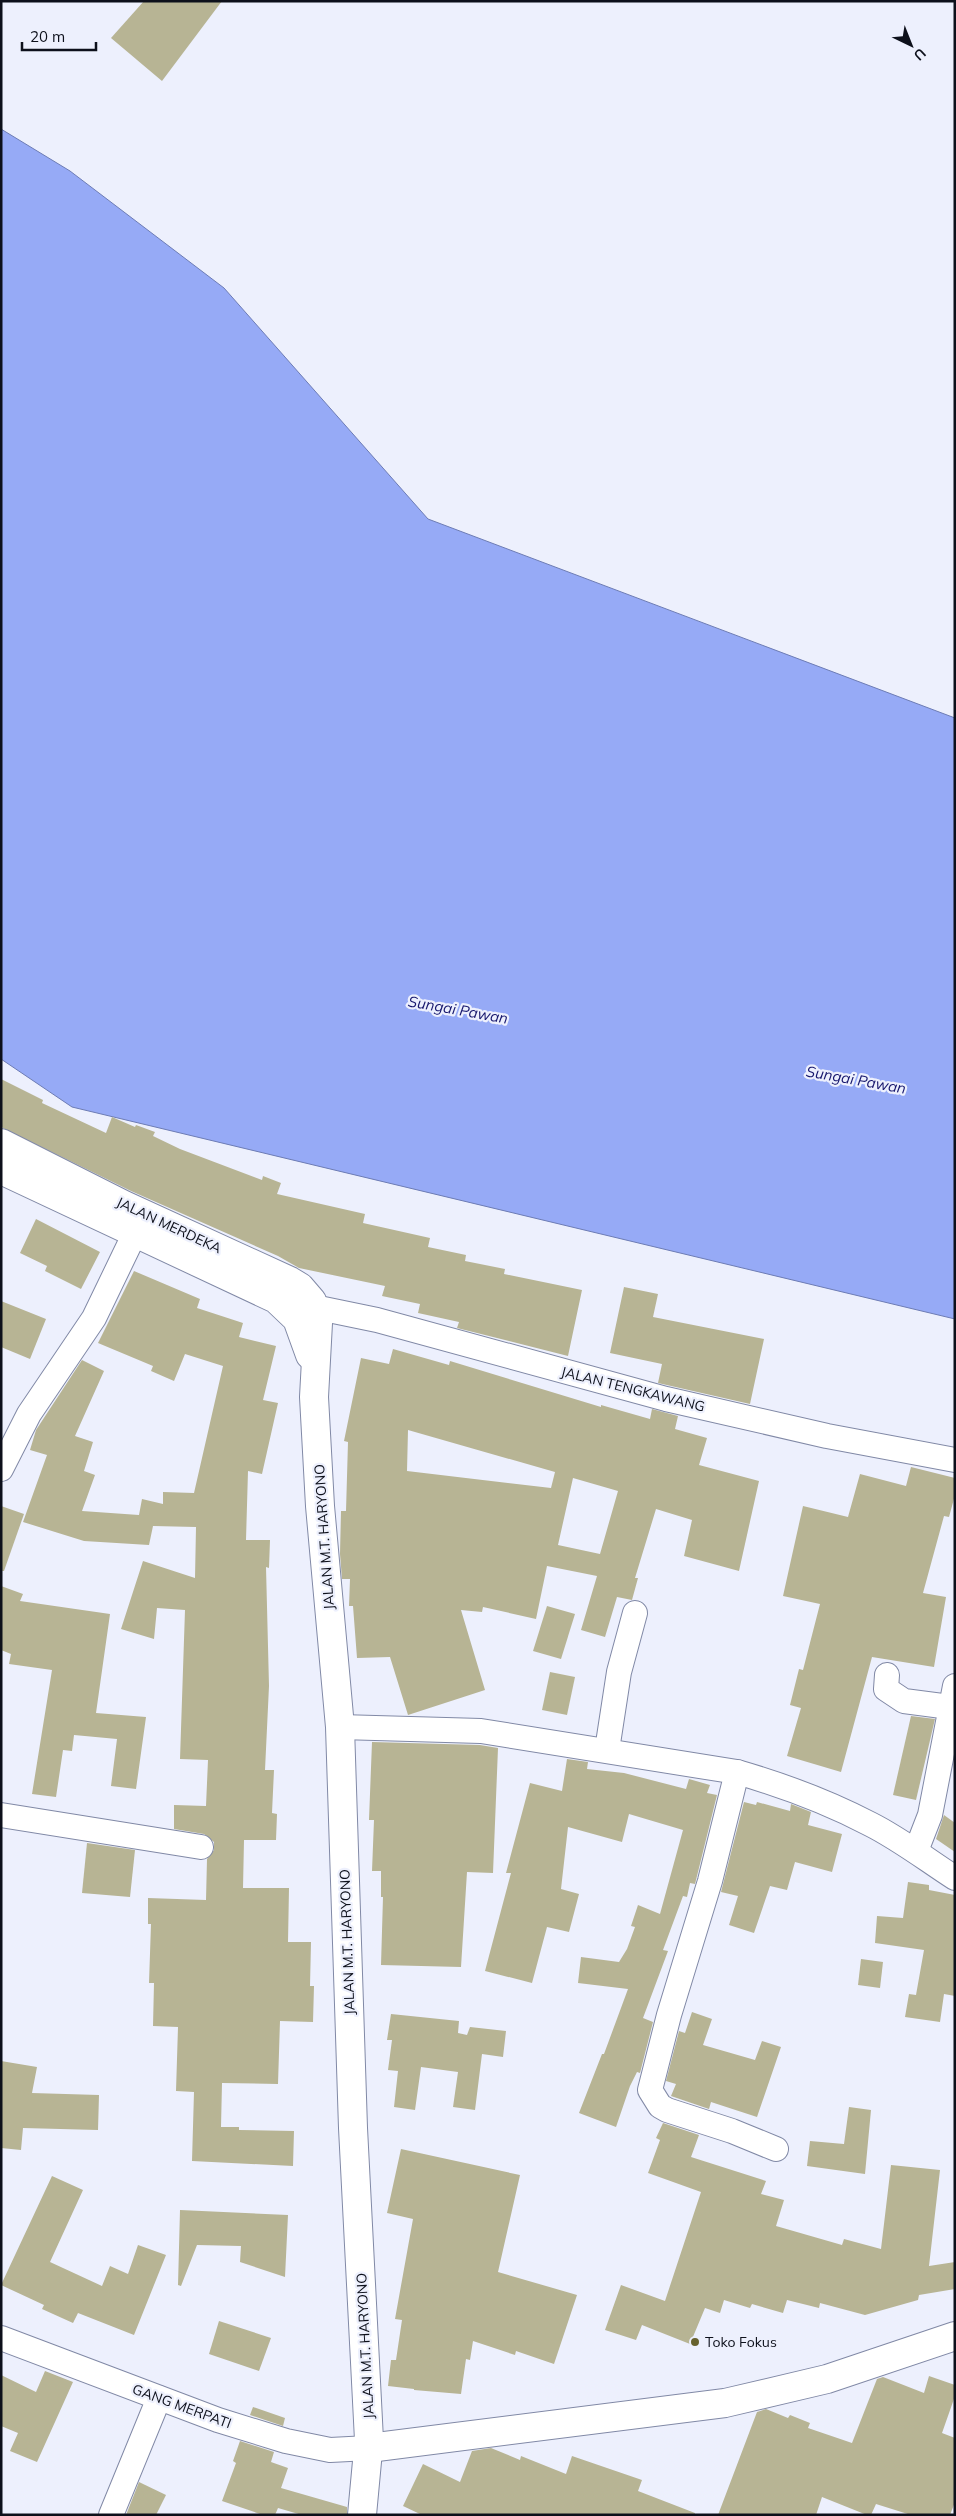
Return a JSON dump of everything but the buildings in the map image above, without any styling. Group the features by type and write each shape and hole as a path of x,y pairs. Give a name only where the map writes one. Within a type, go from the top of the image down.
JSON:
{"main road":[{"name":"JALAN MERDEKA","path":"1,1143 124,1205 290,1281 306,1294 311,1320"},
{"name":"JALAN MERDEKA","path":"1,1170 276,1299 290,1310 311,1320"},
{"name":"JALAN M.T. HARYONO","path":"311,1320 320,1506 340,1727 353,2128 369,2448 362,2515"},
{"path":"369,2448 725,2403 827,2379 955,2336"}],"street":[{"path":"1,1469 29,1414 94,1318 135,1233"},
{"name":"JALAN TENGKAWANG","path":"311,1320 377,1320 675,1401 826,1436 955,1460"},
{"path":"607,1750 619,1672 635,1613"},
{"path":"888,1676 886,1689 899,1699 952,1696 930,1815 916,1851"},
{"path":"340,1727 481,1731 737,1772 833,1806 871,1824 916,1851 955,1878"},
{"path":"737,1772 708,1888 664,2033 650,2090 656,2101 667,2110 732,2131 776,2149"},
{"path":"1,1815 201,1847"},
{"name":"GANG MERPATI","path":"1,2338 218,2420 296,2444 330,2450 369,2448"},
{"path":"111,2515 159,2398"}],"water":[{"name":"Sungai Pawan","path":"1,129 70,171 224,288 428,519 955,718 955,1319 72,1107 1,1059"}],"place":[{"name":"Toko Fokus","path":"695,2342"}]}
